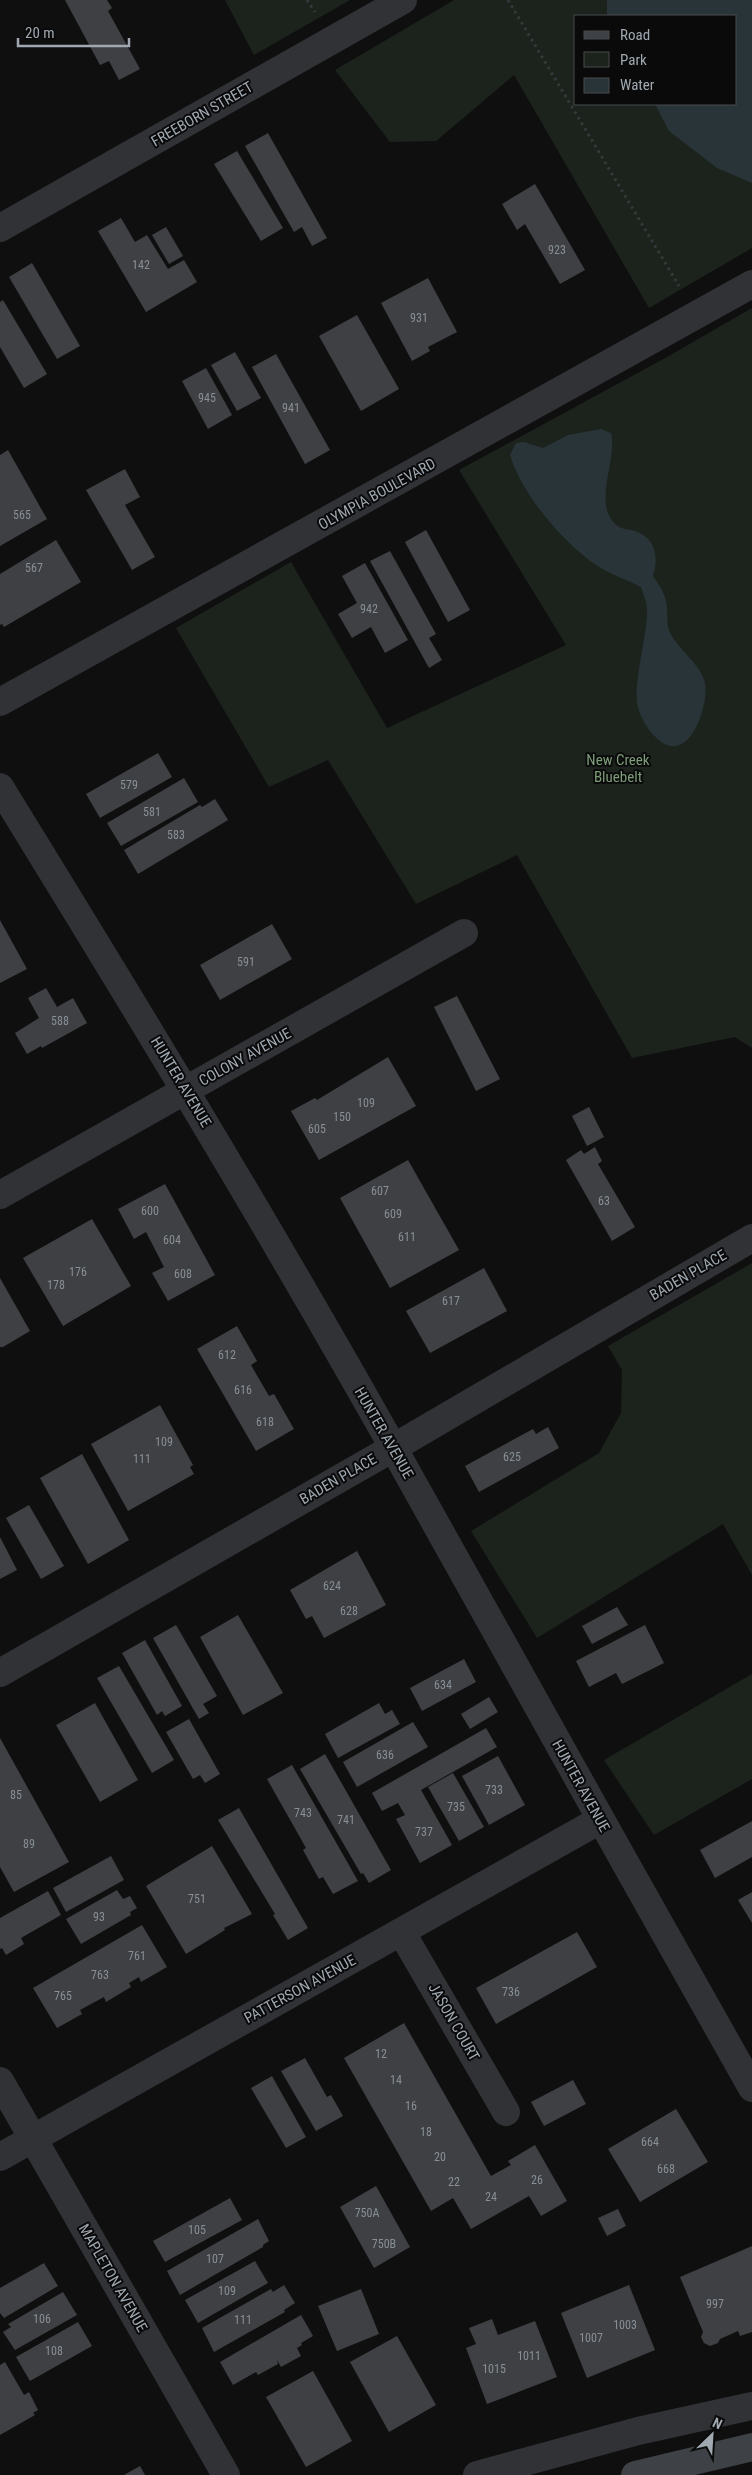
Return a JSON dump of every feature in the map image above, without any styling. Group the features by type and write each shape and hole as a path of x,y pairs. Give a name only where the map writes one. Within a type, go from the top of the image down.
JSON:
{"main road":[{"path":"635,2475 752,2447"}],"street":[{"name":"FREEBORN STREET","path":"0,228 403,0"},
{"name":"OLYMPIA BOULEVARD","path":"0,702 752,284"},
{"name":"HUNTER AVENUE","path":"0,787 186,1090 393,1448 752,2088"},
{"name":"COLONY AVENUE","path":"0,1195 464,933"},
{"name":"BADEN PLACE","path":"0,1673 393,1448 752,1238"},
{"name":"PATTERSON AVENUE","path":"0,2157 600,1820"},
{"name":"JASON COURT","path":"402,1932 506,2112"},
{"name":"MAPLETON AVENUE","path":"0,2081 226,2475"},
{"path":"477,2475 620,2435 752,2406"}],"path":[{"path":"307,0 315,12"},
{"path":"508,0 681,289"}],"green space":[{"path":"225,0 350,0 254,55"},
{"path":"454,0 752,0 752,248 649,308 514,75 436,141 390,142 335,70"},
{"name":"New Creek Bluebelt","path":"752,308 752,1048 735,1037 632,1058 517,855 416,904 328,760 269,787 176,628 291,562 387,728 566,645 459,470 667,357"},
{"path":"752,1263 752,1575 723,1524 537,1638 471,1531 599,1453 621,1413 622,1370 608,1346"},
{"path":"752,1674 752,1779 654,1835 604,1760"}],"water":[{"path":"607,0 752,0 752,183 717,168 669,131 656,105 737,105 737,15 607,15"},
{"path":"601,429 611,433 612,453 606,488 607,508 610,517 621,528 636,531 646,537 653,546 656,558 653,576 665,598 669,630 677,644 694,662 705,683 706,692 702,714 697,725 692,735 676,746 665,744 654,735 643,720 638,707 638,674 647,620 646,601 641,587 599,567 559,532 534,502 524,486 510,455 516,443 524,442 543,448 568,435"}],"building":[{"path":"65,0 107,0 112,8 108,11 140,69 119,80 109,61 100,65"},
{"path":"268,133 327,238 312,246 302,227 294,232 245,146"},
{"path":"237,151 283,228 261,241 214,164"},
{"path":"535,184 585,270 560,284 525,224 517,230 502,204"},
{"path":"121,218 135,242 147,235 168,269 184,260 197,282 146,312 98,231"},
{"path":"166,227 183,256 169,264 152,235"},
{"path":"32,263 80,346 57,359 9,277"},
{"path":"428,278 457,332 428,347 430,351 412,361 381,303"},
{"path":"3,300 47,374 24,388 0,347 0,302"},
{"path":"357,315 399,389 361,411 319,336"},
{"path":"235,352 261,398 237,411 211,365"},
{"path":"276,354 330,450 305,464 252,367"},
{"path":"206,368 232,415 208,429 182,381"},
{"path":"8,450 47,519 0,546 0,455"},
{"path":"125,469 140,497 125,505 155,557 132,570 86,490"},
{"path":"426,530 470,610 448,622 405,542"},
{"path":"56,540 81,582 4,627 2,624 0,625 0,574"},
{"path":"390,551 436,634 429,638 442,660 429,668 370,561"},
{"path":"365,563 408,640 385,653 371,627 352,638 338,614 357,603 342,576"},
{"path":"158,753 172,777 100,818 86,794"},
{"path":"184,778 198,802 121,846 107,823"},
{"path":"215,799 228,820 138,874 124,850 200,805 202,807"},
{"path":"0,920 27,969 0,983"},
{"path":"272,924 292,959 220,1000 200,965"},
{"path":"46,988 57,1007 73,998 87,1023 42,1048 41,1046 27,1054 15,1033 39,1018 28,998"},
{"path":"457,996 500,1079 476,1091 434,1007"},
{"path":"388,1057 416,1106 319,1160 291,1111 315,1098 317,1100"},
{"path":"589,1107 604,1137 587,1146 572,1116"},
{"path":"595,1147 602,1161 598,1164 635,1227 612,1241 566,1160 581,1150 584,1154"},
{"path":"408,1160 459,1250 390,1288 340,1198"},
{"path":"165,1184 215,1275 168,1301 152,1273 164,1267 146,1232 134,1239 118,1209"},
{"path":"92,1219 131,1286 63,1326 23,1258"},
{"path":"484,1268 507,1311 430,1353 406,1311"},
{"path":"0,1278 30,1331 3,1347 0,1347"},
{"path":"237,1326 257,1361 251,1365 269,1396 274,1394 294,1429 256,1451 197,1349"},
{"path":"160,1405 193,1465 190,1467 194,1474 128,1511 91,1444"},
{"path":"548,1427 559,1448 479,1492 465,1466 533,1429 536,1434"},
{"path":"82,1454 129,1540 88,1564 40,1478"},
{"path":"29,1505 64,1566 41,1579 6,1518"},
{"path":"0,1537 17,1570 0,1579"},
{"path":"357,1551 386,1605 324,1638 312,1616 306,1619 290,1590"},
{"path":"617,1607 628,1625 592,1644 582,1626"},
{"path":"238,1615 283,1693 243,1715 200,1637"},
{"path":"176,1625 217,1696 203,1704 209,1713 199,1719 153,1638"},
{"path":"645,1625 664,1663 622,1684 616,1673 589,1687 576,1661"},
{"path":"145,1640 182,1706 165,1716 162,1711 157,1715 122,1653"},
{"path":"464,1659 476,1682 422,1711 410,1688"},
{"path":"119,1666 174,1760 152,1773 97,1678"},
{"path":"489,1697 498,1712 470,1729 461,1714"},
{"path":"95,1703 138,1780 100,1802 56,1725"},
{"path":"379,1703 385,1714 392,1710 400,1724 338,1758 325,1734"},
{"path":"189,1719 220,1774 205,1783 200,1775 193,1779 166,1732"},
{"path":"413,1722 428,1747 357,1787 343,1762"},
{"path":"486,1728 497,1747 421,1790 452,1845 420,1863 396,1819 405,1815 398,1803 382,1811 372,1793"},
{"path":"0,1738 69,1862 14,1892 0,1867"},
{"path":"325,1754 391,1870 369,1883 363,1873 361,1874 300,1769"},
{"path":"498,1756 525,1805 489,1825 462,1776"},
{"path":"292,1765 358,1881 333,1894 323,1877 319,1879 303,1850 306,1848 267,1779"},
{"path":"453,1773 484,1827 459,1841 428,1787"},
{"path":"239,1808 308,1928 288,1940 273,1915 275,1914 218,1820"},
{"path":"752,1821 752,1857 715,1878 700,1850"},
{"path":"212,1846 252,1914 224,1928 225,1930 186,1954 146,1886"},
{"path":"111,1856 124,1880 66,1912 53,1888"},
{"path":"117,1890 123,1899 130,1896 137,1908 130,1912 131,1915 81,1944 66,1919"},
{"path":"48,1891 61,1915 21,1938 24,1944 6,1955 2,1948 0,1949 0,1918"},
{"path":"752,1892 752,1923 738,1900"},
{"path":"142,1925 167,1967 141,1982 139,1977 129,1983 131,1987 106,2002 104,1997 80,2010 82,2014 57,2028 33,1988"},
{"path":"577,1932 597,1967 496,2024 476,1988"},
{"path":"404,2023 491,2176 511,2165 508,2161 535,2145 567,2201 541,2216 529,2196 471,2229 453,2198 431,2211 344,2058"},
{"path":"305,2058 327,2097 331,2095 343,2116 316,2131 281,2071"},
{"path":"272,2076 306,2137 286,2148 251,2088"},
{"path":"573,2080 586,2104 544,2126 531,2102"},
{"path":"676,2109 708,2162 640,2202 608,2149"},
{"path":"376,2186 410,2247 374,2268 340,2207"},
{"path":"230,2198 242,2220 165,2262 153,2241"},
{"path":"618,2209 626,2226 607,2236 598,2218"},
{"path":"258,2219 269,2241 263,2247 180,2295 167,2271"},
{"path":"752,2246 752,2332 740,2336 738,2331 710,2346 704,2343 701,2337 703,2332 680,2277"},
{"path":"255,2261 268,2283 198,2323 185,2300"},
{"path":"44,2263 58,2286 4,2318 0,2313 0,2288"},
{"path":"284,2285 295,2303 284,2310 285,2312 214,2352 202,2328 271,2289 273,2292"},
{"path":"629,2285 655,2350 587,2378 561,2313"},
{"path":"361,2289 379,2334 337,2351 318,2306"},
{"path":"63,2292 77,2315 15,2350 3,2332 11,2327 8,2324"},
{"path":"301,2315 313,2336 301,2343 302,2345 297,2348 301,2356 281,2367 277,2360 278,2364 258,2375 256,2372 233,2385 220,2362"},
{"path":"492,2319 498,2335 535,2321 557,2377 487,2404 466,2348 476,2344 469,2328"},
{"path":"78,2322 92,2346 30,2381 16,2357"},
{"path":"397,2336 436,2405 389,2432 350,2362"},
{"path":"5,2362 24,2395 29,2392 38,2410 33,2413 35,2415 0,2435 0,2365"},
{"path":"313,2371 352,2441 306,2467 266,2397"},
{"path":"140,2466 145,2475 124,2475"}]}
